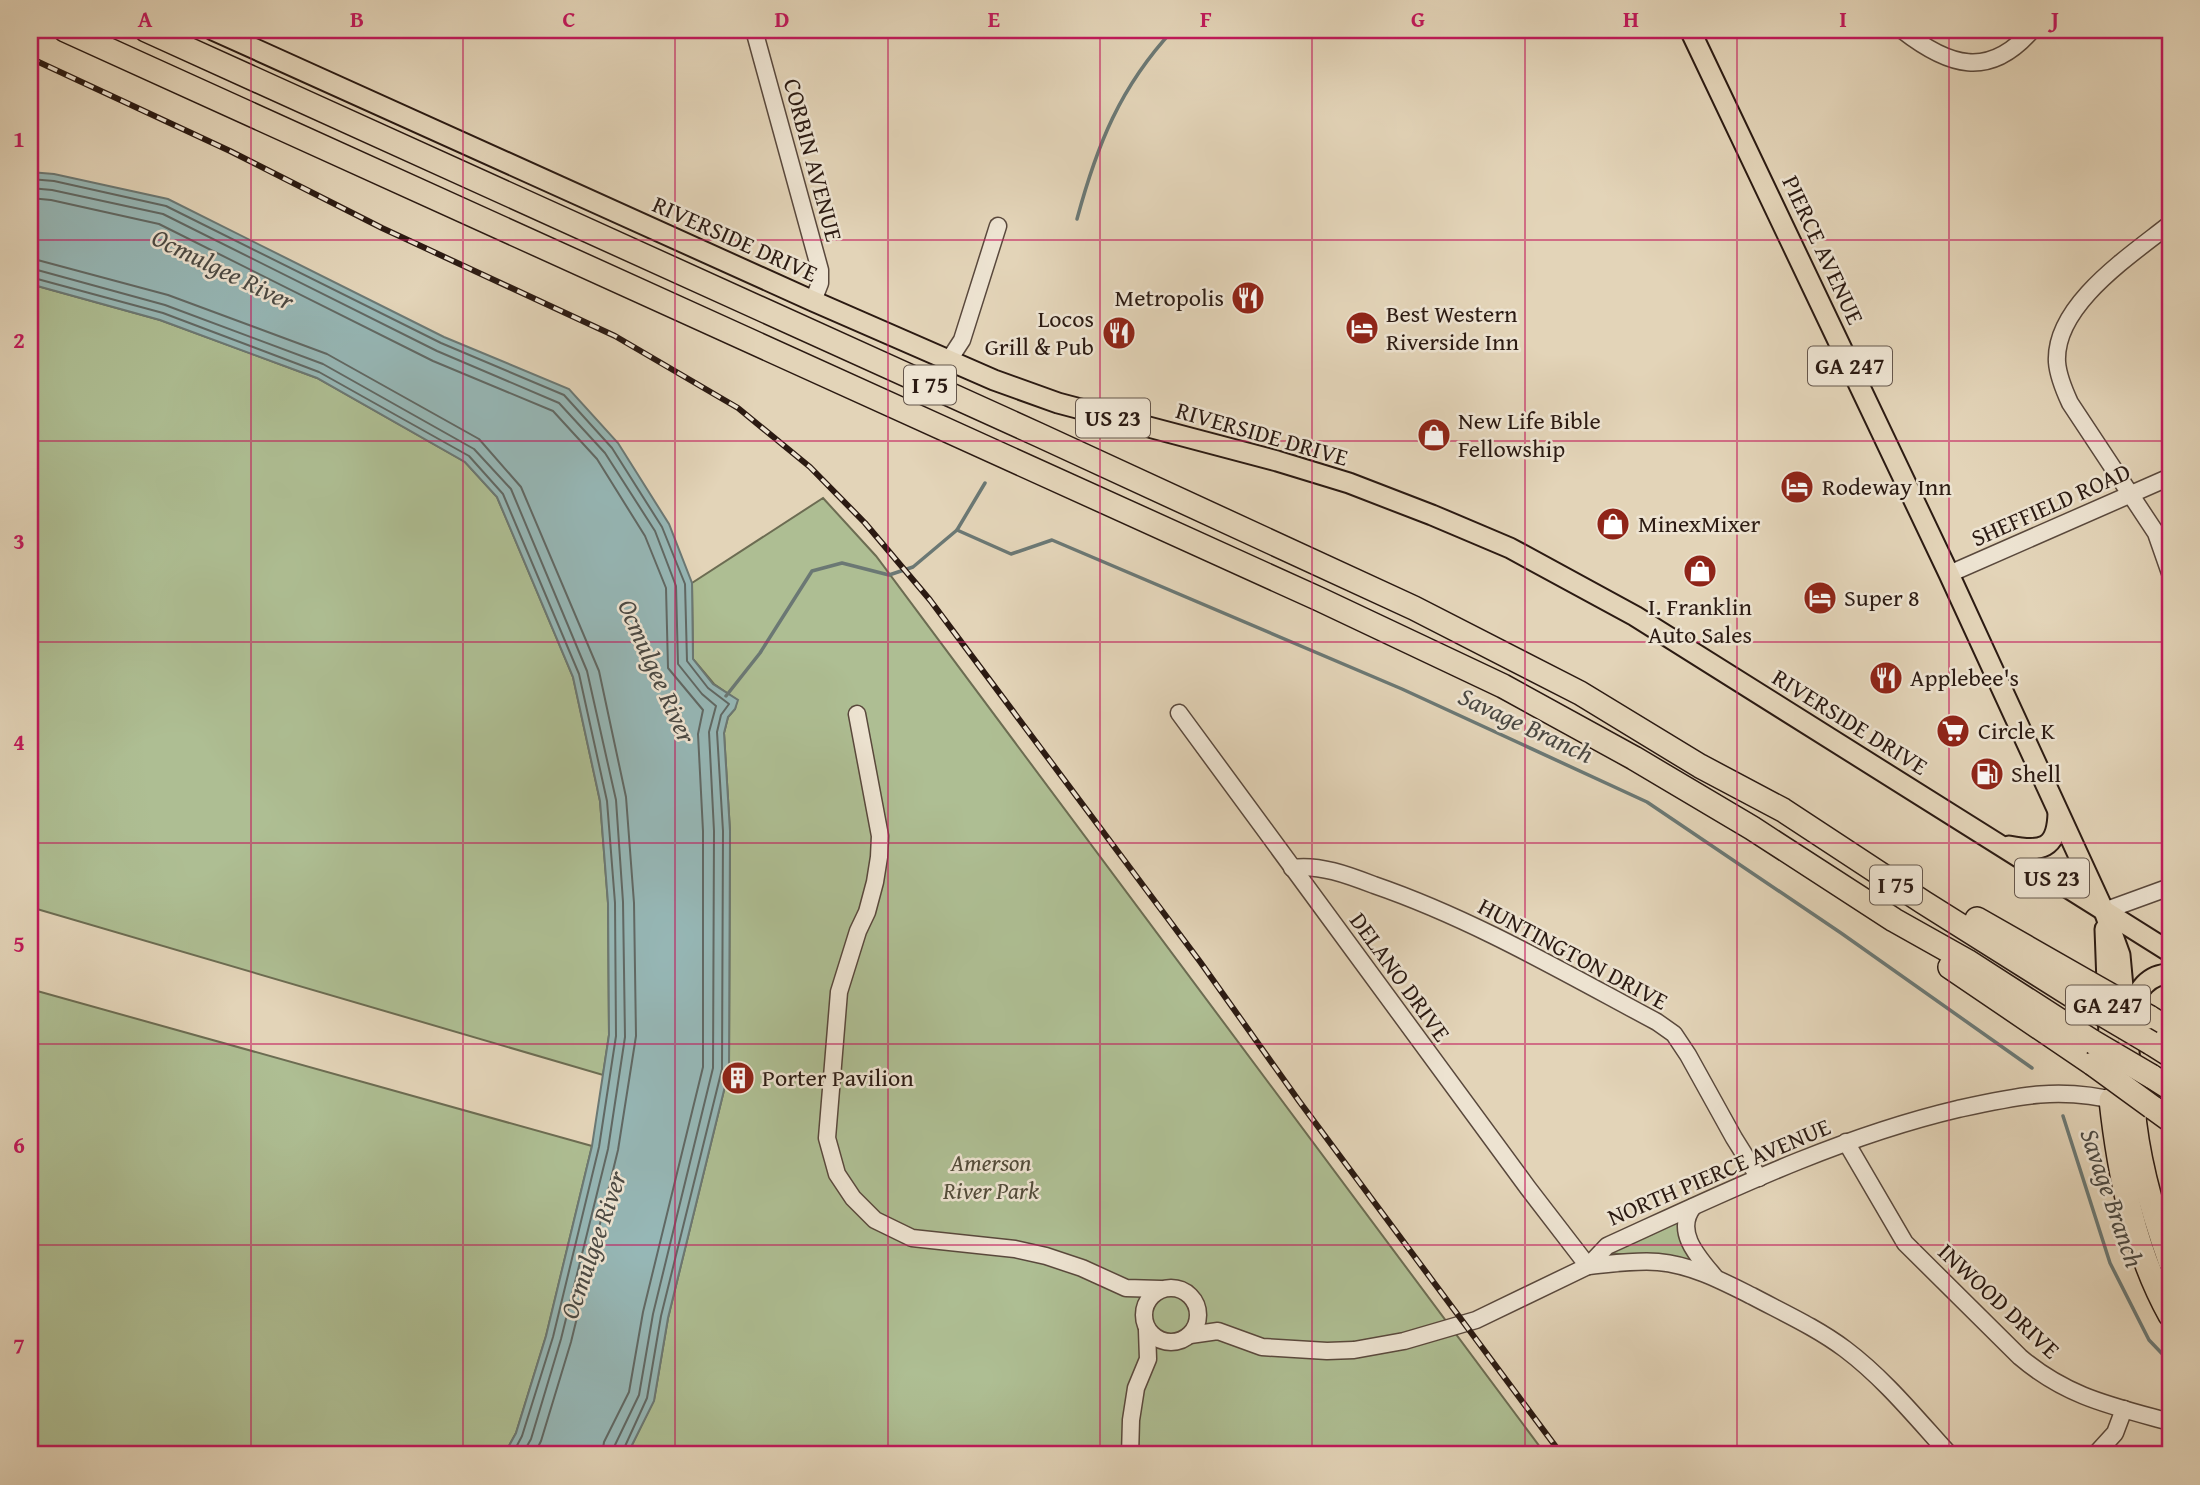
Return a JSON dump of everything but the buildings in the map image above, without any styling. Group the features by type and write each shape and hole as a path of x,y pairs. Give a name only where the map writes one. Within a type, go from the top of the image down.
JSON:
{"highway":[{"name":"I 75","path":"65,30 1411,641 1503,686 1634,758 1752,828 1894,920 1967,961 2093,1053 2151,1076 2170,1088"},
{"name":"I 75","path":"146,30 1415,608 1580,693 1700,766 1783,810 1923,902 2160,1049"},
{"path":"1828,838 1911,881 2089,983 2137,1016 2170,1030"},
{"path":"2093,1053 2142,1108 2140,1155 2149,1197 2170,1261"},
{"path":"2142,1108 2116,1141 2134,1223 2170,1315"}],"main road":[{"name":"RIVERSIDE DRIVE","path":"213,30 994,380 1058,403 1277,461 1349,483 1510,548 1635,616 2170,952"},
{"name":"PIERCE AVENUE","path":"1690,30 1949,574 2104,911 2137,1016 2142,1108"},
{"path":"2001,845 2032,849 2046,845 2056,834 2058,812"},
{"name":"PIERCE AVENUE","path":"2104,911 2142,1108"},
{"path":"2137,1016 2143,985 2158,975 2170,974"}],"street":[{"name":"CORBIN AVENUE","path":"754,30 820,270 820,283 813,301"},
{"path":"1902,30 1922,46 1941,55 1978,63 1996,59 2032,30"},
{"path":"2170,224 2093,288 2069,316 2062,330 2057,360 2061,382 2070,403 2156,533 2170,573"},
{"path":"950,360 963,337 998,226"},
{"name":"SHEFFIELD ROAD","path":"1949,574 2170,477"},
{"name":"DELANO DRIVE","path":"1179,713 1588,1266"},
{"path":"857,714 880,836 879,857 870,902 858,930 839,992 827,1138 837,1174 853,1198 875,1220 912,1238 1015,1249 1046,1256 1082,1268 1126,1289 1182,1289 1191,1295 1218,1331"},
{"name":"HUNTINGTON DRIVE","path":"1292,868 1309,866 1355,878 1406,896 1476,928 1657,1022 1674,1034 1688,1055 1759,1178"},
{"path":"2104,911 2170,887"},
{"name":"NORTH PIERCE AVENUE","path":"1190,1335 1218,1331 1262,1347 1300,1350 1354,1350 1392,1343 1476,1320 1588,1266 1606,1246 1759,1178 1898,1124 2017,1095 2059,1093 2142,1108"},
{"name":"INWOOD DRIVE","path":"1846,1142 1905,1243 2020,1357 2039,1373 2070,1391 2170,1422"},
{"path":"1693,1207 1685,1222 1685,1231 1696,1252 1714,1276"},
{"path":"1588,1266 1659,1262 1714,1276 1844,1348 1902,1402 1950,1455"},
{"path":"1126,1289 1145,1322 1163,1341 1172,1342"},
{"path":"1130,1455 1131,1420 1136,1388 1148,1359 1145,1303 1161,1289"},
{"path":"1148,1359 1172,1342 1190,1335 1196,1326 1196,1304"},
{"path":"2095,1455 2115,1433 2124,1409"}],"green space":[{"path":"30,284 160,320 317,378 465,462 497,497 573,677 600,801 608,903 609,1035 603,1075 30,907"},
{"name":"Amerson River Park","path":"823,498 876,556 1546,1455 627,1455 654,1400 668,1318 729,1070 730,831 724,733 728,717 735,709 737,700 714,684 693,659 692,583"},
{"path":"30,989 592,1146 546,1336 516,1433 504,1455 30,1455"},
{"path":"1679,1220 1696,1263 1610,1253"}],"water":[{"name":"Ocmulgee River","path":"30,172 54,174 168,199 444,337 569,389 618,443 669,524 692,583 693,659 713,684 738,700 728,717 724,733 730,831 729,1070 668,1318 654,1401 627,1455 504,1455 516,1433 546,1336 592,1146 609,1035 608,903 600,801 573,677 497,497 465,462 317,378 160,320 30,284"}],"waterway":[{"path":"1077,219 1093,166 1113,118 1138,73 1173,30"},
{"path":"726,696 760,653 812,571 842,563 889,575 913,567 957,530 985,483"},
{"name":"Savage Branch","path":"957,530 1011,554 1052,540 1402,689 1647,802 1841,933 2032,1068"},
{"name":"Savage Branch","path":"2063,1116 2110,1263 2149,1340 2170,1362"}],"railway":[{"path":"30,58 230,151 382,228 615,336 738,408 810,467 865,523 930,600 1201,963 1299,1101 1562,1455"}],"place":[{"name":"Metropolis","path":"1248,298"},
{"name":"Best Western Riverside Inn","path":"1362,328"},
{"name":"Locos Grill & Pub","path":"1119,333"},
{"name":"New Life Bible Fellowship","path":"1434,435"},
{"name":"Rodeway Inn","path":"1797,487"},
{"name":"MinexMixer","path":"1613,524"},
{"name":"I. Franklin Auto Sales","path":"1700,571"},
{"name":"Super 8","path":"1820,598"},
{"name":"Applebee's","path":"1886,678"},
{"name":"Circle K","path":"1953,731"},
{"name":"Shell","path":"1987,774"},
{"name":"Porter Pavilion","path":"738,1078"}]}
